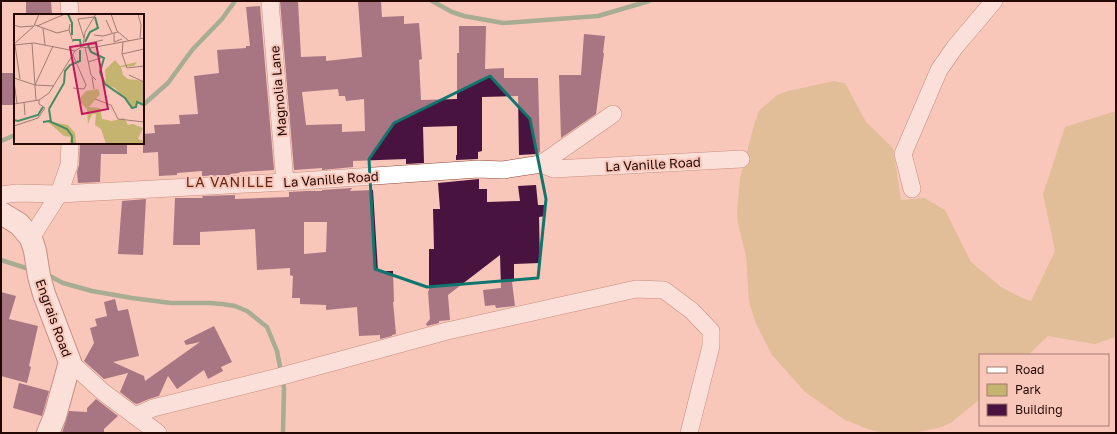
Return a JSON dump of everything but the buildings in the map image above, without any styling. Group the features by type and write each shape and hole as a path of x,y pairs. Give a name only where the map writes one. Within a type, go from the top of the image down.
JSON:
{"street":[{"path":"69,1 70,14"},
{"name":"Magnolia Lane","path":"270,1 285,182"},
{"path":"912,189 903,154 939,70 955,47 994,1"},
{"name":"La Vanille Road","path":"2,207 16,193 59,194 285,182 478,169 503,170 541,164 613,114"},
{"path":"2,207 19,224 33,245 59,194 69,165 70,144"},
{"name":"La Vanille Road","path":"541,164 554,169 741,159"},
{"name":"Engrais Road","path":"33,245 44,294 70,362 55,416 48,433"},
{"path":"135,416 153,408 275,378 447,331 636,289 664,290 692,311 711,331 711,346 689,433"},
{"path":"70,362 103,392 158,433"}],"highlighted area":[{"path":"490,76 530,119 546,199 538,278 427,287 375,269 369,159 394,123"}],"green space":[{"path":"834,81 845,83 866,122 893,148 901,200 924,198 945,210 971,262 1001,287 1031,301 1055,251 1043,194 1065,127 1116,111 1116,337 1095,344 1048,336 1029,354 979,354 979,400 952,422 942,427 919,432 880,432 868,429 845,420 805,392 772,355 756,324 749,302 746,256 737,213 740,178 759,111 777,95 788,91"}],"waterway":[{"path":"144,104 168,83 193,49 222,19 235,1"},
{"path":"432,1 452,12 464,16 503,23 598,16 649,1"},
{"path":"1,141 14,135"},
{"path":"1,260 32,270"},
{"path":"46,274 63,283 92,291 171,303 222,304 235,306 247,311 267,327 277,351 284,388 283,433"}],"district":[{"name":"LA VANILLE","path":"230,182"}]}
